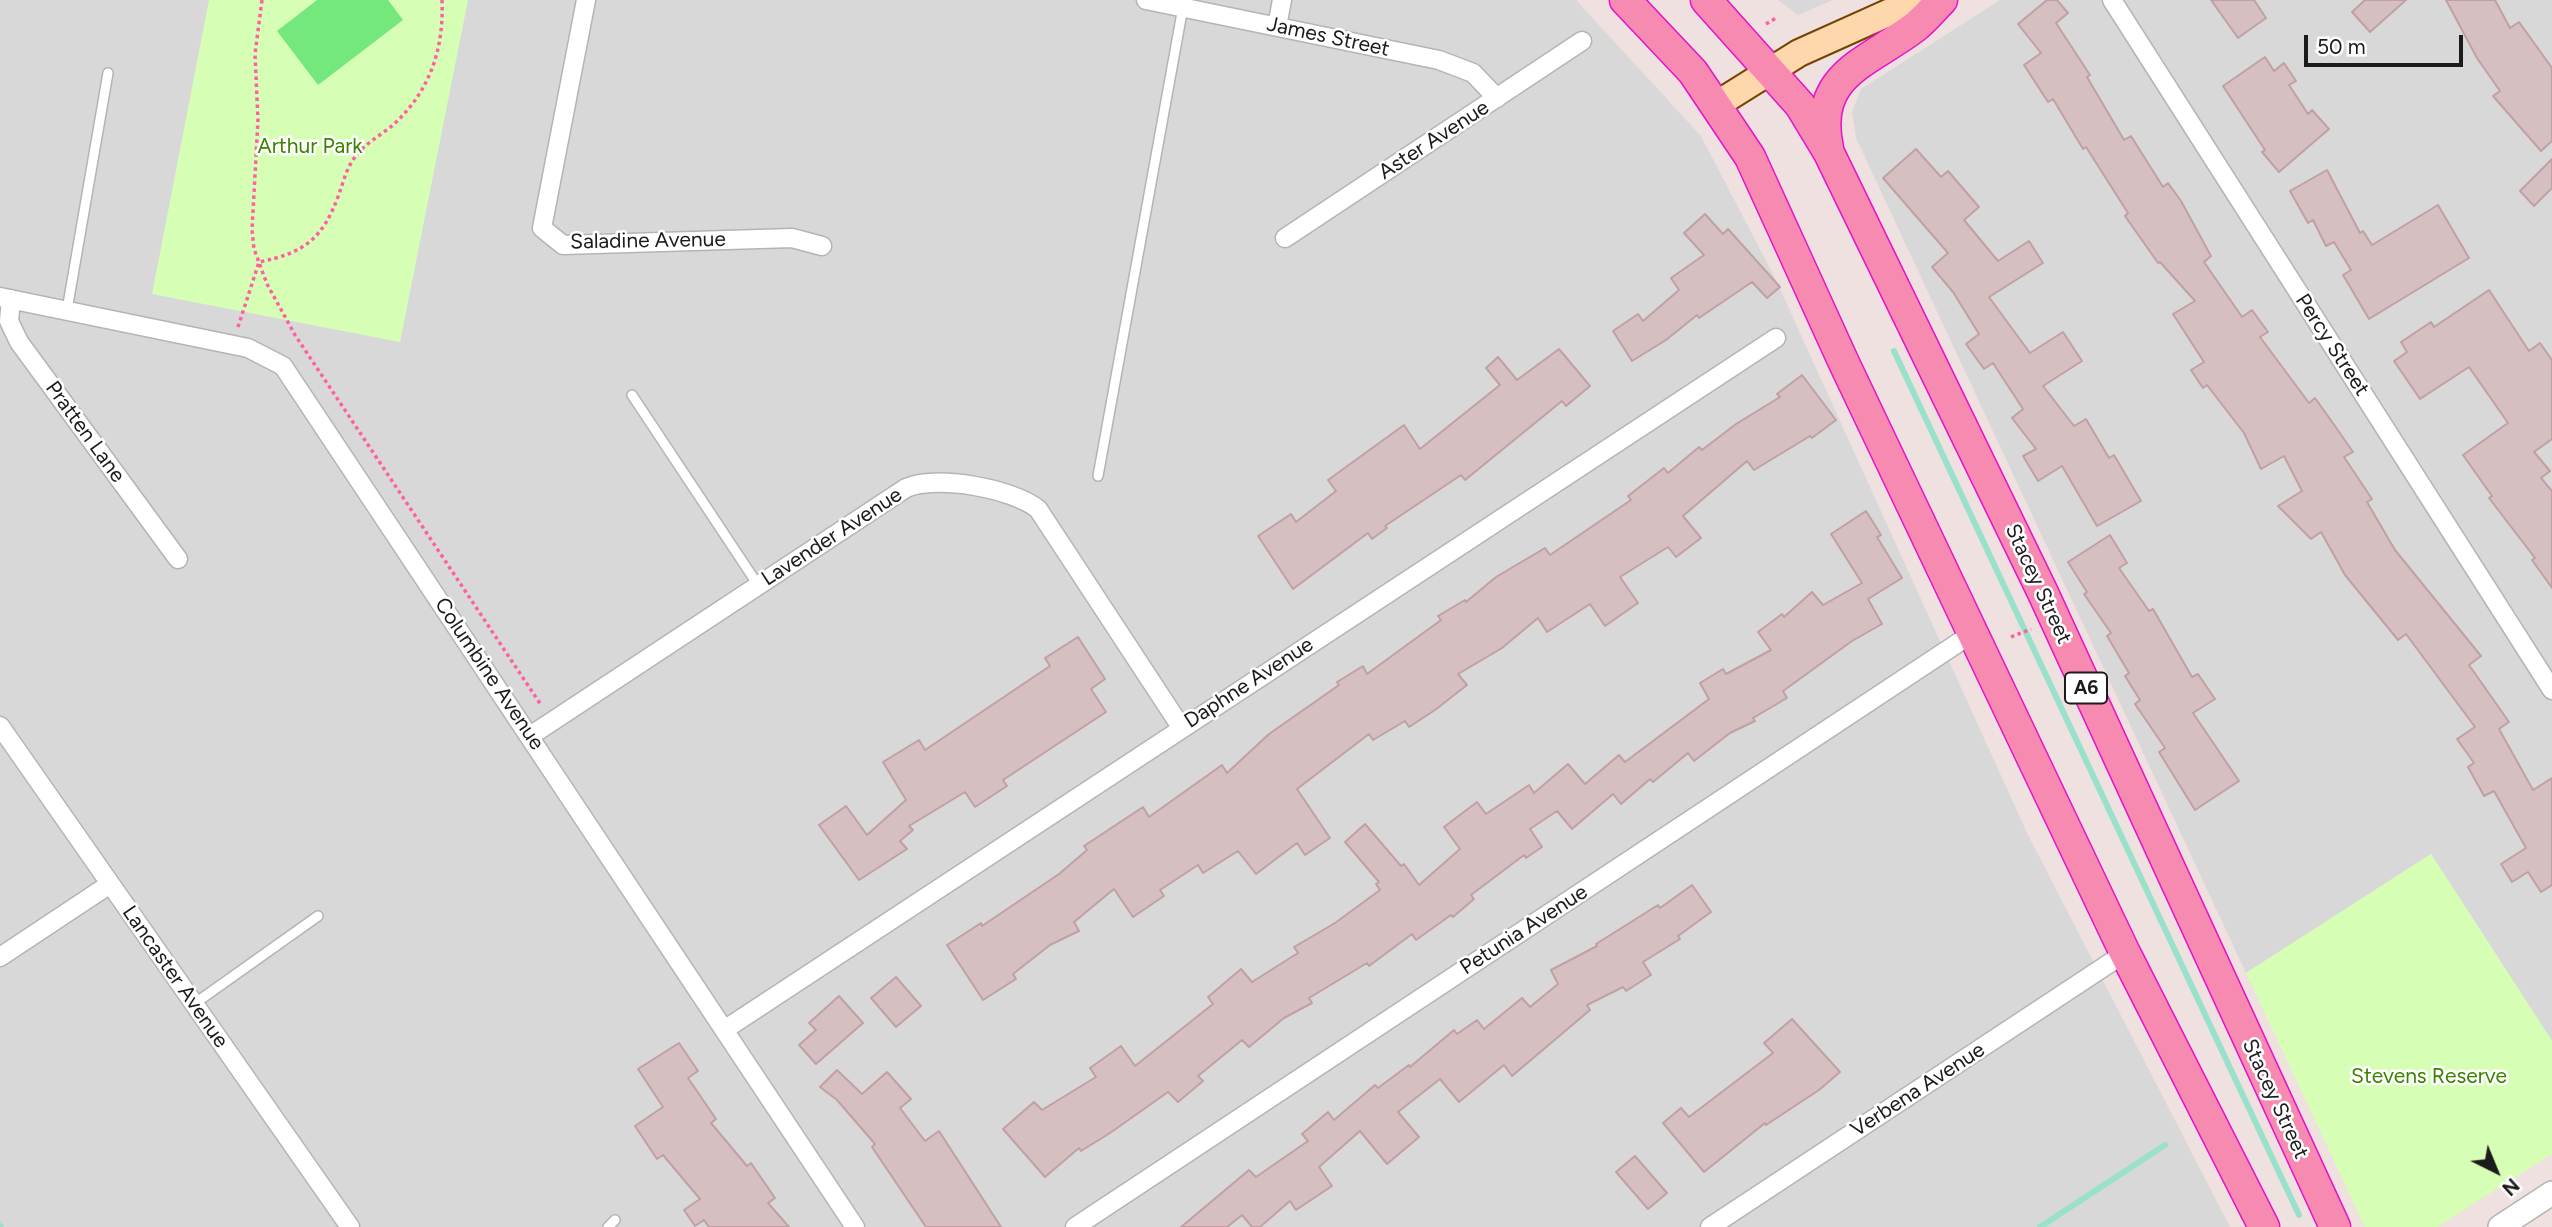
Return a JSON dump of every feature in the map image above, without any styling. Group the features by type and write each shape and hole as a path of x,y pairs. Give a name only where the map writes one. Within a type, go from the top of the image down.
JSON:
{"highway":[{"path":"1625,0 1693,72 1750,158 2126,953 2264,1227"},
{"name":"A6","path":"1706,0 1768,70"},
{"path":"1829,153 1825,120 1832,92 1839,80 1859,62 1916,27 1942,0"},
{"name":"Stacey Street","path":"1768,70 1800,105 1829,153 2043,593 2335,1227"}],"main road":[{"path":"1716,105 1799,53 1917,0"}],"street":[{"name":"Saladine Avenue","path":"586,0 542,228 563,245 792,237 822,247"},
{"name":"James Street","path":"1146,0 1462,67 1482,80 1497,98"},
{"path":"1277,26 1282,0"},
{"name":"Percy Street","path":"2112,0 2552,690"},
{"name":"Aster Avenue","path":"1285,238 1582,41"},
{"name":"Columbine Avenue","path":"5,298 235,344 266,355 289,374 855,1227"},
{"name":"Pratten Lane","path":"5,298 9,321 19,342 178,559"},
{"name":"Daphne Avenue","path":"724,1030 1776,338"},
{"name":"Lavender Avenue","path":"530,736 906,488 920,482 949,483 1018,496 1038,509 1181,727"},
{"name":"Petunia Avenue","path":"1075,1227 1973,633"},
{"name":"Lancaster Avenue","path":"0,726 350,1227"},
{"path":"0,957 110,884"},
{"name":"Verbena Avenue","path":"1710,1227 2126,953"},
{"path":"2500,1227 2552,1193"}],"lane":[{"path":"1098,477 1184,7"},
{"path":"67,310 108,73"},
{"path":"632,395 758,585"},
{"path":"194,1004 318,916"}],"path":[{"path":"262,0 255,54 258,120 251,203 254,249 259,262 295,335 541,705"},
{"path":"259,262 297,251 317,236 328,220 353,159 392,126 422,91 440,45 442,0"},
{"path":"1766,24 1776,18"},
{"path":"235,344 243,304 259,262"},
{"path":"2011,638 2040,625"}],"shaded area":[{"path":"0,0 1576,0 1701,136 1776,280 2028,835 2230,1227 0,1227"},
{"path":"1778,0 1833,0 1798,15"},
{"path":"2000,0 2552,0 2552,1041 2431,854 2246,973 1856,138 1852,112 1861,89"}],"green space":[{"name":"Arthur Park","path":"209,0 468,0 400,342 152,294"},
{"path":"317,0 388,0 403,20 318,85 277,31"},
{"name":"Stevens Reserve","path":"2431,854 2552,1041 2552,1154 2437,1227 2365,1227 2246,973"}],"building":[{"path":"2047,0 2057,0 2068,13 2056,23 2090,75 2087,77 2124,140 2131,136 2163,187 2168,183 2181,201 2211,256 2204,262 2242,317 2252,310 2268,332 2260,337 2309,403 2315,398 2335,426 2353,452 2344,457 2372,499 2367,502 2395,550 2481,656 2469,665 2509,722 2499,729 2533,790 2552,778 2552,885 2541,892 2528,872 2512,882 2501,864 2526,848 2494,791 2484,796 2468,767 2474,763 2457,739 2475,727 2406,634 2398,640 2345,575 2321,532 2311,539 2278,506 2302,491 2284,456 2261,469 2244,433 2207,385 2203,388 2191,370 2204,362 2173,314 2195,301 2160,262 2158,263 2125,216 2128,213 2086,147 2083,149 2053,99 2048,102 2024,65 2041,53 2018,24"},
{"path":"2211,0 2254,0 2266,18 2238,38"},
{"path":"2365,0 2406,0 2370,32 2352,12"},
{"path":"2446,0 2495,0 2510,28 2519,22 2552,68 2552,141 2541,151 2493,96 2500,91 2477,58"},
{"path":"2265,57 2274,71 2284,63 2296,81 2289,85 2308,114 2312,110 2329,129 2279,172 2262,152 2265,150 2223,86"},
{"path":"1916,149 1941,177 1948,171 1979,207 1964,220 1998,261 2029,241 2043,263 1989,297 2030,353 2063,332 2082,361 2043,386 2074,426 2086,419 2109,458 2114,455 2141,501 2097,526 2062,466 2038,481 2023,456 2036,449 2012,418 2023,409 1993,363 1984,369 1966,344 1979,334 1953,292 1932,267 1948,253 1883,178"},
{"path":"2552,159 2552,188 2534,206 2520,191"},
{"path":"2327,170 2360,233 2363,231 2372,245 2438,205 2469,258 2369,319 2343,275 2351,270 2334,242 2326,246 2313,220 2308,223 2290,191"},
{"path":"1705,214 1723,234 1728,229 1780,287 1767,298 1752,282 1699,318 1697,315 1666,340 1632,361 1613,331 1638,314 1643,321 1679,290 1671,278 1704,255 1684,233"},
{"path":"2489,290 2529,351 2540,343 2552,360 2552,439 2534,452 2550,471 2541,478 2552,491 2552,588 2532,560 2535,558 2489,498 2492,496 2463,455 2508,423 2469,367 2420,399 2394,361 2407,352 2401,342 2431,322 2434,327"},
{"path":"1559,349 1590,386 1566,406 1562,401 1465,480 1461,475 1385,526 1387,528 1372,539 1368,533 1293,589 1258,536 1291,514 1296,522 1336,491 1328,480 1404,425 1420,449 1500,385 1486,368 1498,357 1517,380"},
{"path":"1802,375 1836,420 1812,438 1810,436 1754,470 1747,461 1683,516 1701,538 1676,557 1668,547 1620,577 1638,603 1605,626 1590,604 1547,632 1538,618 1502,648 1458,674 1467,685 1435,710 1409,727 1405,721 1373,740 1369,734 1297,789 1330,838 1305,855 1297,843 1256,874 1238,851 1203,873 1198,865 1160,890 1164,896 1133,917 1114,889 1074,922 1079,931 1050,945 1013,974 1016,979 983,1000 947,945 981,923 982,926 1059,874 1087,850 1084,846 1143,807 1149,817 1222,765 1227,773 1269,734 1339,685 1337,682 1363,666 1367,674 1441,620 1438,616 1465,600 1466,602 1496,577 1545,548 1550,555 1631,500 1628,496 1664,468 1668,473 1699,447 1702,450 1736,424 1780,397 1777,394"},
{"path":"1866,511 1881,535 1877,537 1902,578 1868,599 1882,624 1852,641 1783,691 1787,698 1753,718 1755,721 1730,733 1694,761 1688,753 1653,782 1650,779 1621,804 1613,794 1572,829 1557,811 1530,829 1542,847 1526,858 1524,855 1471,895 1474,899 1453,917 1451,915 1416,940 1412,934 1369,966 1367,963 1309,998 1312,1003 1284,1018 1249,1047 1242,1040 1198,1076 1203,1081 1178,1102 1168,1092 1110,1133 1081,1151 1079,1148 1045,1177 1003,1129 1034,1102 1042,1110 1096,1077 1090,1068 1121,1046 1135,1066 1213,1004 1208,997 1241,969 1252,982 1298,953 1294,947 1335,923 1380,890 1376,884 1379,882 1345,842 1365,824 1401,866 1404,864 1419,885 1460,849 1444,827 1477,802 1486,814 1529,785 1534,793 1568,764 1585,784 1619,755 1625,762 1709,699 1700,683 1723,669 1726,674 1771,650 1758,632 1782,614 1784,617 1812,592 1823,605 1862,583 1831,534"},
{"path":"2110,535 2127,563 2119,568 2149,611 2153,609 2192,677 2198,674 2215,699 2193,713 2239,781 2195,810 2159,752 2165,748 2135,704 2140,700 2125,676 2129,673 2107,636 2111,633 2084,594 2087,592 2068,562"},
{"path":"1078,637 1105,679 1091,689 1106,712 1003,780 1007,786 975,807 965,792 909,826 913,830 900,841 907,849 859,880 819,825 846,806 867,835 906,800 883,762 919,740 925,750 1050,666 1045,658"},
{"path":"1692,885 1711,912 1678,936 1680,939 1643,962 1651,975 1626,991 1623,987 1587,1005 1590,1010 1512,1076 1504,1065 1459,1102 1440,1079 1398,1112 1419,1137 1387,1164 1360,1131 1319,1167 1332,1186 1296,1210 1290,1201 1260,1227 1252,1227 1242,1215 1227,1227 1181,1227 1249,1170 1256,1177 1308,1141 1302,1134 1328,1112 1334,1120 1375,1085 1378,1088 1409,1065 1410,1067 1454,1030 1457,1034 1477,1020 1484,1029 1522,998 1530,1007 1558,984 1551,970 1597,946 1596,944 1658,905 1660,908"},
{"path":"896,977 921,1006 896,1027 871,998"},
{"path":"839,996 863,1023 816,1064 799,1045 816,1030 809,1023"},
{"path":"1792,1019 1840,1072 1819,1090 1766,1125 1765,1123 1704,1172 1663,1123 1681,1108 1689,1117 1773,1053 1764,1043"},
{"path":"679,1043 698,1071 688,1078 716,1119 711,1123 747,1166 751,1163 775,1198 768,1203 789,1227 709,1227 704,1220 695,1226 684,1210 700,1199 663,1155 657,1159 635,1126 663,1107 638,1069"},
{"path":"837,1070 862,1094 887,1072 911,1099 900,1108 925,1141 939,1131 1001,1227 926,1227 872,1147 875,1144 837,1100 820,1087"},
{"path":"1635,1156 1667,1193 1648,1209 1616,1172"}],"waterway":[{"path":"1894,351 2299,1215"},
{"path":"2040,1227 2165,1145"}]}
